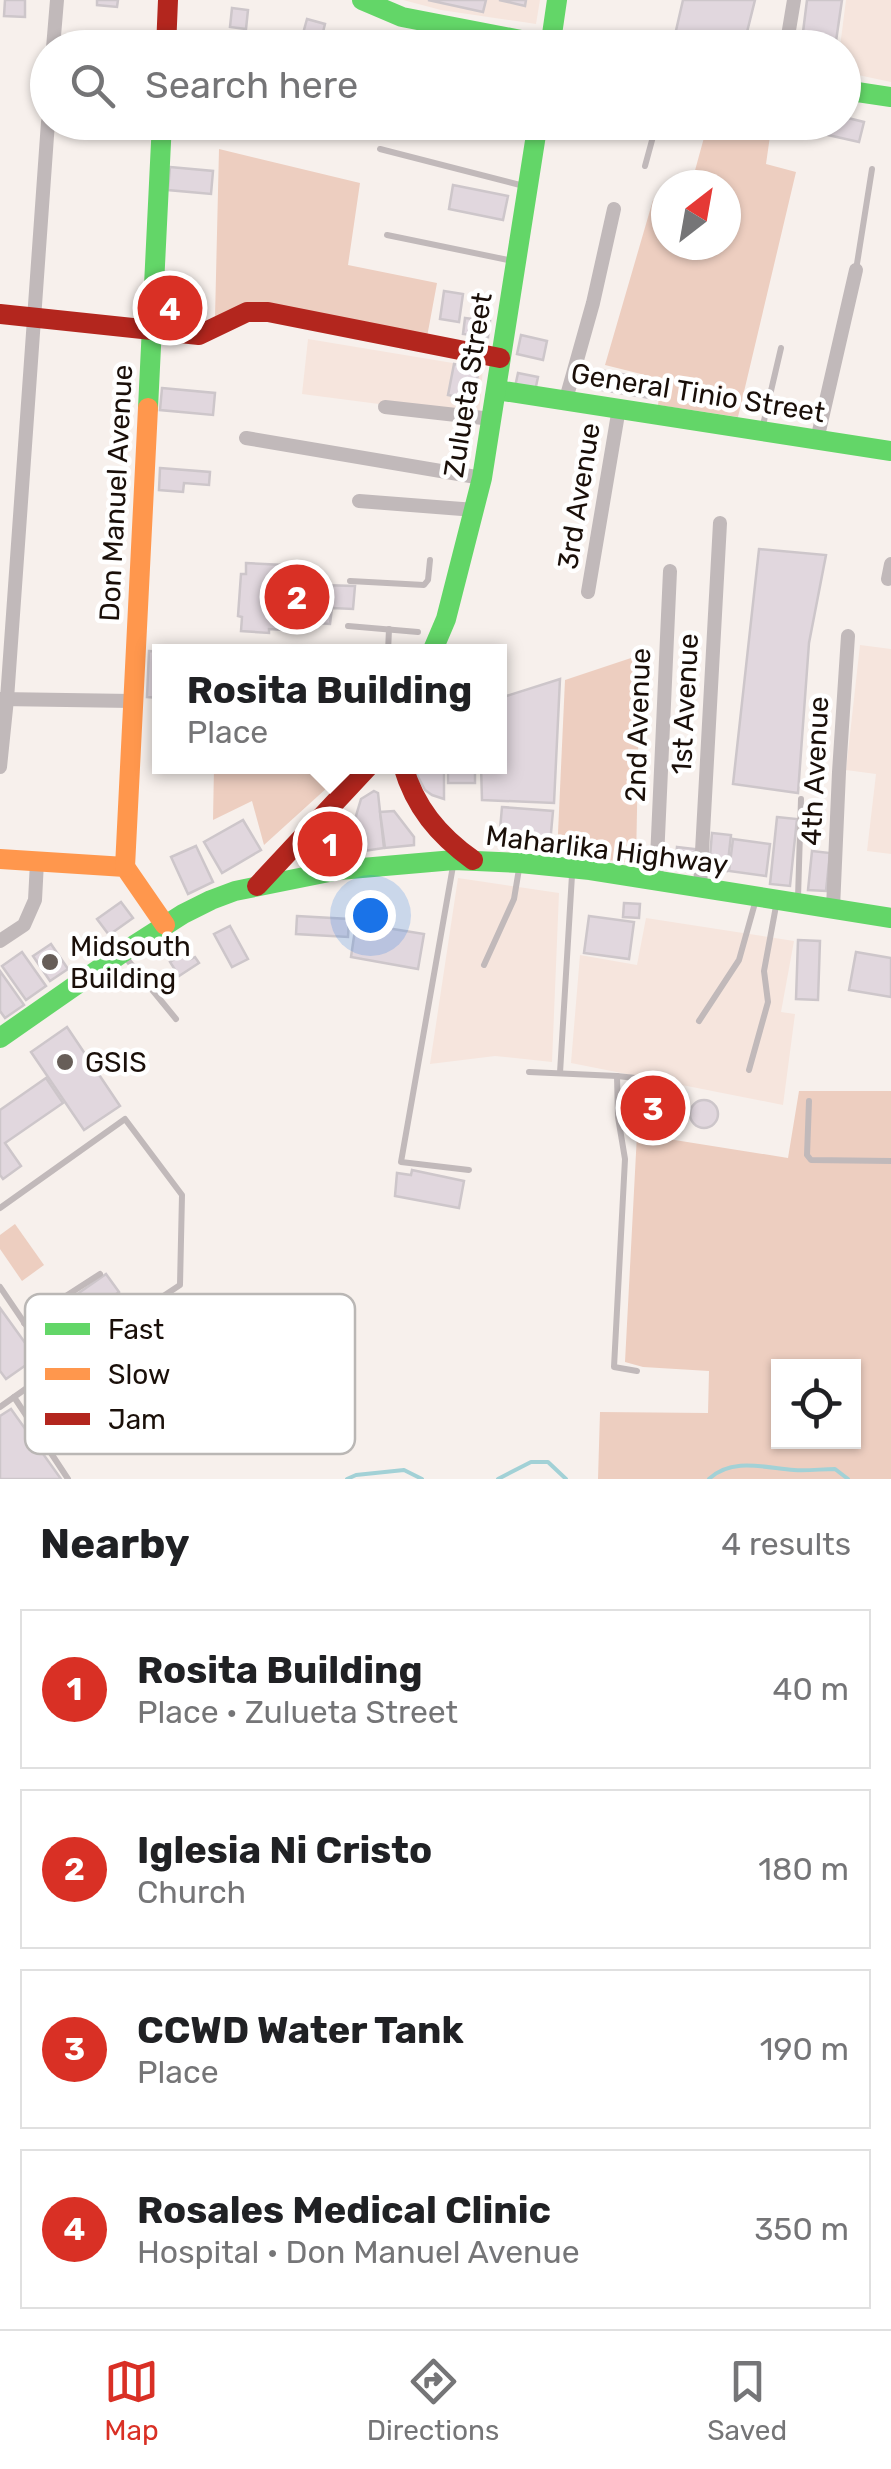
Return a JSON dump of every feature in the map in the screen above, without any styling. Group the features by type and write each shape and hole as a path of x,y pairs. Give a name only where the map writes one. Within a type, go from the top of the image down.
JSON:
{"street":[{"path":"54,30 57,0"},
{"path":"167,30 168,0"},
{"path":"362,0 402,16 471,30"},
{"path":"555,30 557,0"},
{"path":"789,30 794,0"},
{"path":"861,93 891,98"},
{"path":"0,767 47,140"},
{"name":"Don Manuel Avenue","path":"125,867 161,140"},
{"name":"Zulueta Street","path":"435,644 446,619 482,478 535,140"},
{"path":"566,400 614,209"},
{"path":"817,440 856,270"},
{"path":"0,314 199,335 247,312 268,312 500,358"},
{"name":"General Tinio Street","path":"497,390 891,452"},
{"path":"386,406 492,419"},
{"name":"3rd Avenue","path":"588,592 619,408"},
{"path":"246,438 482,478"},
{"path":"360,500 475,510"},
{"name":"1st Avenue","path":"700,888 720,523"},
{"name":"2nd Avenue","path":"656,881 670,571"},
{"name":"4th Avenue","path":"833,908 848,636"},
{"path":"4,699 132,701"},
{"path":"256,886 362,774"},
{"path":"405,774 412,796 433,828 464,860"},
{"path":"0,859 125,867 165,926"},
{"name":"Maharlika Highway","path":"0,1038 122,953 211,900 256,886 339,870 464,860 520,863 891,918"},
{"path":"0,942 24,924 34,900 37,862"}],"lane":[{"path":"645,166 652,140"},
{"path":"380,150 528,188"},
{"path":"856,270 872,169"},
{"path":"387,235 516,261"},
{"path":"761,432 782,348"},
{"path":"350,580 424,584 430,560"},
{"path":"348,626 418,632"},
{"path":"389,644 390,629"},
{"path":"749,1070 768,1002 764,971 801,799"},
{"path":"464,860 401,1162 469,1170"},
{"path":"484,965 514,899 520,863"},
{"path":"560,1073 572,868"},
{"path":"699,1021 777,900"},
{"path":"122,953 176,1019"},
{"path":"530,1072 673,1082"},
{"path":"617,1076 625,1158 614,1368 637,1372"},
{"path":"808,1101 807,1155 812,1160 891,1161"},
{"path":"0,1208 125,1120 182,1195 180,1285 166,1294"},
{"path":"69,1294 100,1274"},
{"path":"0,1287 24,1323"},
{"path":"0,1407 25,1389"},
{"path":"14,1397 25,1414"},
{"path":"52,1454 68,1479"}],"shaded area":[{"path":"403,0 540,0 536,24 441,10"},
{"path":"846,0 891,0 891,82 861,76 861,30 842,30"},
{"path":"703,140 769,140 766,164 796,172 738,417 658,405 661,379 605,365 651,207 651,260 741,260 741,170 695,170"},
{"path":"219,149 360,183 348,265 437,283 427,337 248,303 215,318"},
{"path":"308,339 483,368 479,417 302,394"},
{"path":"860,645 891,649 891,854 867,851 876,774 846,770"},
{"path":"640,655 636,863 557,855 565,680"},
{"path":"214,774 342,774 264,845 252,801 213,820"},
{"path":"458,878 559,893 552,1062 495,1056 430,1064"},
{"path":"646,918 794,941 781,1012 795,1014 783,1105 571,1063 580,955 637,965"},
{"path":"799,1091 891,1091 891,1479 598,1479 600,1412 708,1413 709,1371 643,1367 625,1362 637,1134 788,1158"},
{"path":"15,1224 44,1265 22,1281 0,1249 0,1235"}],"building":[{"path":"5,0 25,0 25,17 4,16"},
{"path":"97,0 118,0 117,7 97,5"},
{"path":"428,0 486,0 483,12"},
{"path":"499,0 526,0 525,6"},
{"path":"683,0 755,0 748,30 676,30"},
{"path":"807,0 842,0 838,30 803,30"},
{"path":"232,8 248,10 246,29 230,27"},
{"path":"307,19 325,24 324,30 304,30"},
{"path":"170,167 213,171 211,194 168,190"},
{"path":"453,185 508,196 503,220 449,209"},
{"path":"444,291 463,294 459,322 440,319"},
{"path":"166,299 181,301 179,324 163,322"},
{"path":"465,318 490,321 488,337 463,334"},
{"path":"521,335 547,341 543,360 517,354"},
{"path":"454,364 479,369 473,400 448,395"},
{"path":"605,371 660,381 656,399 602,390"},
{"path":"518,373 538,377 535,391 515,387"},
{"path":"162,388 215,393 213,415 160,410"},
{"path":"160,468 210,472 209,485 184,483 183,492 159,490"},
{"path":"759,549 826,555 809,643 798,793 733,784"},
{"path":"246,563 305,566 304,578 322,579 322,585 355,586 353,609 332,608 330,624 300,622 299,631 241,631 241,574 246,574"},
{"path":"149,651 152,697 147,697"},
{"path":"560,679 554,803 482,800 481,774 507,774 507,696"},
{"path":"417,774 444,774 444,799 425,790"},
{"path":"448,774 475,774 475,783 448,783"},
{"path":"374,791 378,793 384,848 357,852 356,816 361,799"},
{"path":"502,807 553,811 550,844 499,841"},
{"path":"394,811 414,837 414,845 385,848 380,812"},
{"path":"777,817 797,819 790,886 770,884"},
{"path":"243,820 261,850 222,873 204,842"},
{"path":"356,826 356,852 301,862 298,846 309,837 345,832 345,828"},
{"path":"712,833 731,835 727,871 709,869"},
{"path":"733,839 770,844 766,876 729,871"},
{"path":"196,846 213,882 188,894 171,857"},
{"path":"677,847 695,849 693,868 675,866"},
{"path":"812,851 830,853 826,891 808,890"},
{"path":"121,902 133,918 109,935 97,919"},
{"path":"624,903 640,904 639,918 623,917"},
{"path":"297,916 349,919 348,937 296,934"},
{"path":"589,916 634,922 629,959 584,953"},
{"path":"356,923 424,934 418,969 351,957"},
{"path":"230,926 248,959 232,967 214,934"},
{"path":"798,940 820,941 818,1000 796,999"},
{"name":"Midsouth Building","path":"51,944 68,969 50,981 33,956"},
{"path":"22,952 46,986 26,1000 2,966"},
{"path":"186,952 199,963 179,976 170,962"},
{"path":"856,952 891,958 891,997 849,990"},
{"path":"0,971 24,1005 5,1018 0,1011"},
{"path":"67,1027 120,1106 84,1130 31,1052"},
{"path":"46,1078 63,1103 5,1143 21,1166 3,1179 0,1110"},
{"path":"653,1093 664,1097 668,1108 664,1119 653,1123 642,1119 638,1108 642,1097"},
{"path":"704,1100 714,1104 718,1114 714,1124 704,1128 694,1124 690,1114 694,1104"},
{"path":"412,1170 464,1181 459,1208 395,1196 397,1173 411,1175"},
{"path":"106,1274 119,1292 116,1294 77,1294"},
{"path":"0,1308 25,1343 25,1366 6,1379 0,1371"},
{"path":"11,1409 25,1429 25,1454 43,1454 61,1479 0,1479 0,1416"}],"waterway":[{"path":"498,1479 531,1462 548,1462 566,1479"},
{"path":"709,1479 739,1466 835,1469 848,1479"},
{"path":"347,1479 404,1470 422,1479"}],"traffic: fast":[{"path":"362,0 402,17 469,30"},
{"path":"553,30 557,0"},
{"path":"861,93 891,97"},
{"path":"148,408 161,140"},
{"path":"435,644 446,619 482,478 535,140"},
{"path":"497,390 891,451"},
{"path":"0,1038 122,953 211,900 235,891 339,870 454,860 520,863 590,870 891,918"}],"traffic: slow":[{"path":"125,867 148,408"},
{"path":"0,859 125,867 165,925"}],"traffic: jam":[{"path":"167,30 168,0"},
{"path":"0,314 199,335 247,312 268,312 500,358"},
{"path":"257,886 362,774"},
{"path":"406,774 429,819 473,860"}],"place":[{"name":"Rosales Medical Clinic","path":"170,308"},
{"name":"Iglesia Ni Cristo","path":"297,597"},
{"name":"Rosita Building","path":"330,844"},
{"name":"Midsouth Building","path":"50,962"},
{"name":"GSIS","path":"65,1062"},
{"name":"CCWD Water Tank","path":"653,1108"}]}
